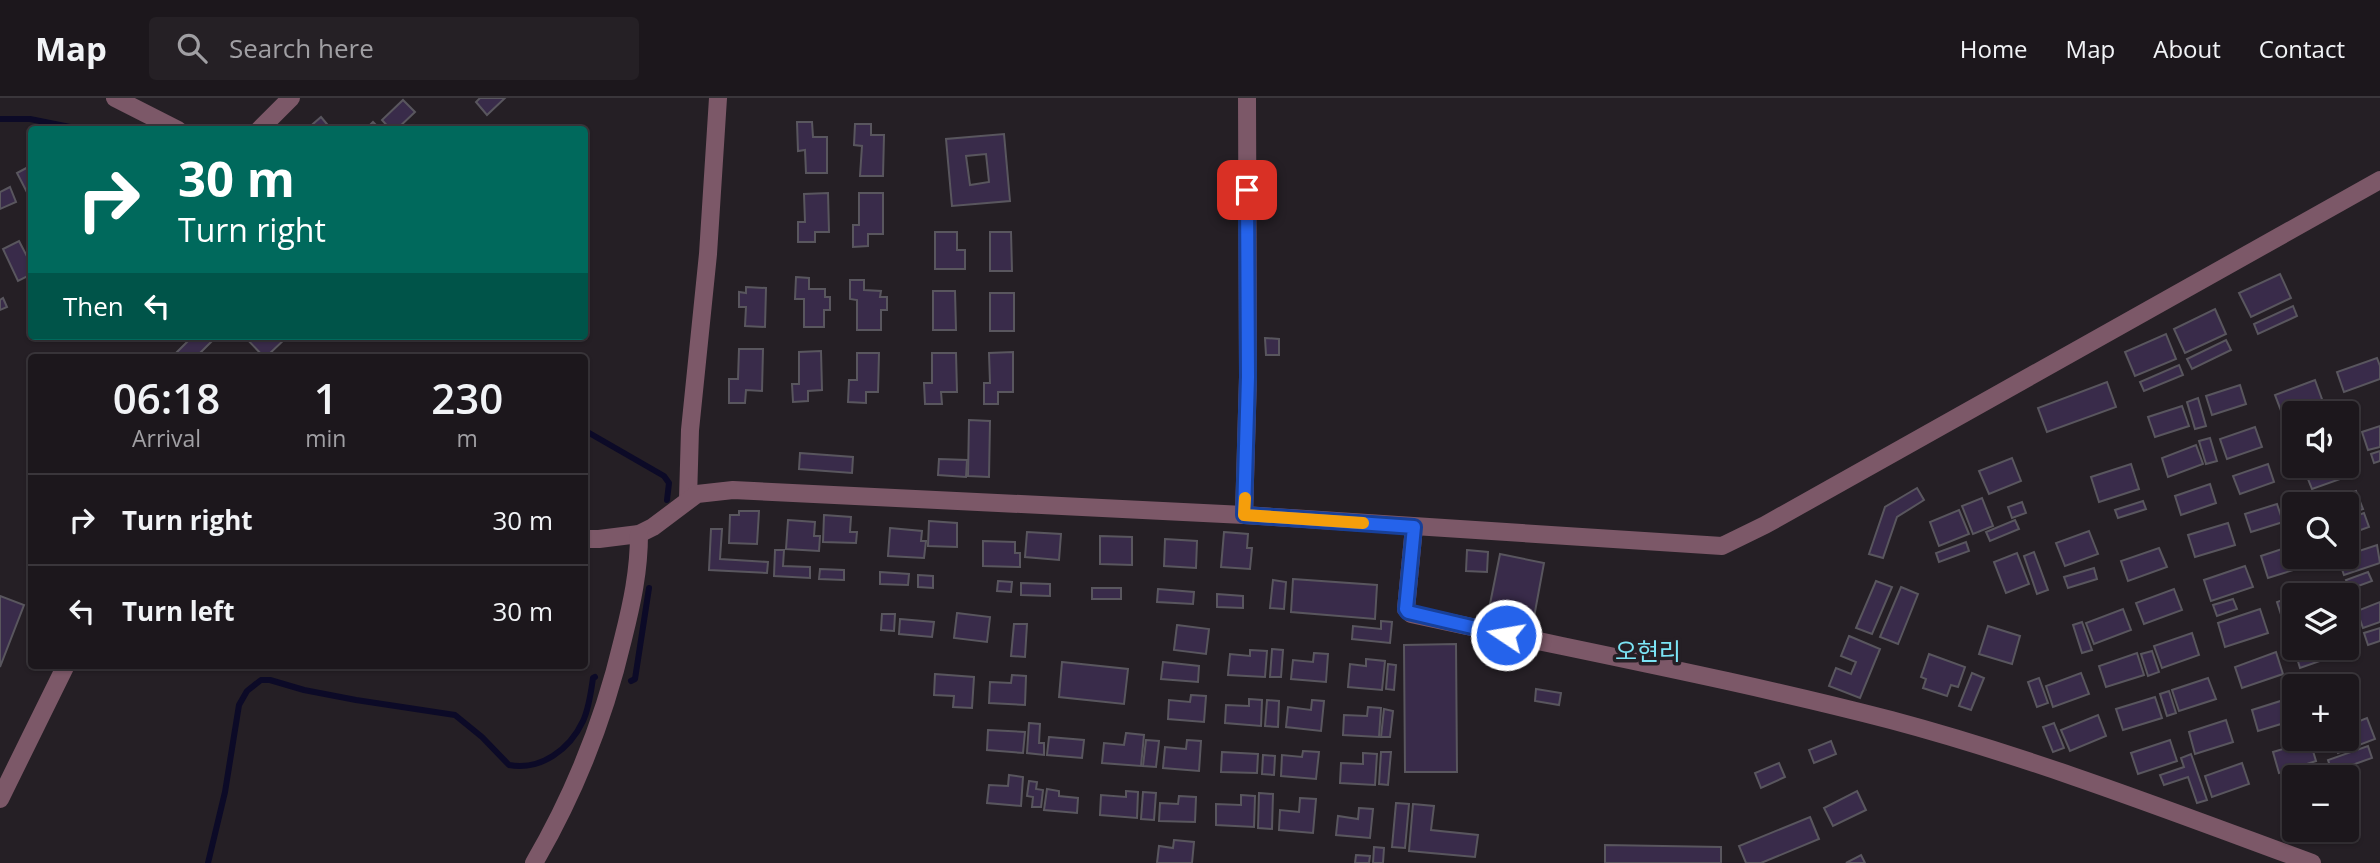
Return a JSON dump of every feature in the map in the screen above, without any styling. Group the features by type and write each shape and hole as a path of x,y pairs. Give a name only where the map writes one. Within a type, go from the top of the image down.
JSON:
{"street":[{"path":"116,98 170,126"},
{"path":"263,126 291,98"},
{"path":"688,499 690,430 708,254 718,98"},
{"path":"1244,515 1248,377 1247,98"},
{"path":"588,539 639,534 653,527 697,494 733,490 1244,515 1663,544 1730,544 2380,180"},
{"path":"1414,527 1406,609 1411,614 1776,691 1894,721 2014,757 2312,863"},
{"path":"534,863 581,772 608,696 639,569 639,534"},
{"path":"0,799 64,669"}],"building":[{"path":"480,98 505,98 487,115 476,102"},
{"path":"403,100 415,112 400,126 387,126 382,120"},
{"path":"321,117 329,126 311,126"},
{"path":"797,122 812,122 813,137 827,137 827,173 806,173 805,150 798,151"},
{"path":"855,124 871,124 871,135 884,135 883,176 860,176 862,146 854,145"},
{"path":"1004,134 1010,201 952,206 946,139","holes":["986,154 989,182 970,185 966,156"]},
{"path":"28,167 28,194 17,173"},
{"path":"10,187 16,202 0,209 0,192"},
{"path":"828,193 829,232 815,232 815,242 798,242 798,222 805,222 804,194"},
{"path":"859,193 883,193 883,234 868,234 868,246 853,247 853,225 859,225"},
{"path":"935,232 957,232 957,250 965,250 965,269 935,269"},
{"path":"990,232 1011,232 1012,271 990,271"},
{"path":"19,241 28,258 28,276 18,281 3,249"},
{"path":"2280,274 2291,298 2251,317 2239,293"},
{"path":"796,277 809,278 809,289 825,289 825,297 830,297 830,310 824,310 824,327 804,327 804,299 795,299"},
{"path":"850,280 864,280 864,290 881,291 880,297 887,297 887,310 881,310 881,330 857,330 857,300 850,299"},
{"path":"746,287 766,288 765,327 745,326 746,307 739,307 739,292 746,293"},
{"path":"933,291 955,291 956,330 933,330"},
{"path":"990,293 1014,293 1014,331 990,331"},
{"path":"3,298 7,307 0,310 0,300"},
{"path":"2293,306 2297,316 2258,334 2254,324"},
{"path":"2215,309 2226,334 2185,353 2174,329"},
{"path":"2166,334 2176,359 2135,376 2125,352"},
{"path":"1265,338 1279,339 1279,355 1266,355"},
{"path":"189,340 213,340 199,354 176,353"},
{"path":"248,340 284,340 269,354 261,354"},
{"path":"2226,340 2231,350 2192,369 2187,359"},
{"path":"739,349 763,349 762,391 746,390 745,403 729,403 729,379 738,379"},
{"path":"821,351 822,390 808,391 808,401 793,402 792,384 799,384 799,352"},
{"path":"1013,352 1013,392 998,392 998,404 984,404 984,383 990,383 989,353"},
{"path":"857,353 879,353 878,392 866,392 866,403 848,402 849,380 857,380"},
{"path":"932,353 956,353 957,392 941,392 942,404 925,404 924,383 932,383"},
{"path":"2377,358 2380,379 2344,392 2337,372"},
{"path":"2179,365 2183,375 2144,391 2140,382"},
{"path":"2315,380 2323,401 2282,401 2282,413 2275,395"},
{"path":"2107,382 2116,407 2047,432 2038,408"},
{"path":"2240,385 2246,404 2212,415 2206,396"},
{"path":"2198,398 2206,426 2195,429 2187,402"},
{"path":"2182,406 2189,426 2155,437 2148,417"},
{"path":"969,420 990,421 989,477 968,476"},
{"path":"2380,426 2380,447 2368,450 2362,432"},
{"path":"2255,427 2262,447 2227,459 2220,439"},
{"path":"2210,438 2217,461 2206,464 2199,441"},
{"path":"2196,445 2203,464 2168,477 2162,458"},
{"path":"2380,451 2380,461 2374,463 2371,454"},
{"path":"800,453 853,457 852,473 799,469"},
{"path":"2012,458 2021,481 1989,494 1979,471"},
{"path":"939,459 967,460 966,477 938,475"},
{"path":"2131,464 2139,489 2099,502 2091,477"},
{"path":"2268,464 2274,482 2240,494 2233,476"},
{"path":"2311,478 2343,478 2312,489 2308,479"},
{"path":"2210,484 2216,503 2181,515 2175,496"},
{"path":"1917,488 1924,500 1897,517 1883,558 1869,554 1885,507"},
{"path":"1982,498 1993,526 1973,534 1962,506"},
{"path":"2143,501 2146,509 2118,518 2115,510"},
{"path":"2022,502 2026,513 2012,518 2008,507"},
{"path":"2277,504 2282,522 2251,532 2245,514"},
{"path":"1959,510 1969,534 1939,546 1930,522"},
{"path":"739,511 759,511 757,544 729,543 730,515 739,515"},
{"path":"2364,513 2369,527 2359,531 2359,515"},
{"path":"824,515 851,517 850,532 857,532 856,543 823,542"},
{"path":"788,520 815,522 814,536 820,536 819,551 786,549"},
{"path":"2015,520 2019,529 1990,541 1986,532"},
{"path":"929,521 957,523 957,547 928,546"},
{"path":"2228,523 2235,545 2195,557 2188,535"},
{"path":"890,528 922,531 921,541 926,541 924,558 888,556"},
{"path":"711,529 722,529 720,559 768,562 767,573 709,570"},
{"path":"2089,531 2098,554 2065,566 2056,543"},
{"path":"1027,532 1061,534 1059,560 1025,557"},
{"path":"1224,532 1248,534 1247,548 1252,548 1250,569 1221,567"},
{"path":"1100,536 1132,537 1132,565 1100,564"},
{"path":"1165,539 1197,541 1196,568 1164,566"},
{"path":"983,541 1015,542 1015,553 1020,553 1020,567 983,566"},
{"path":"1966,542 1969,551 1939,562 1936,553"},
{"path":"2377,545 2380,563 2344,575 2342,569 2359,569 2359,551"},
{"path":"2159,548 2167,567 2128,581 2121,561"},
{"path":"2282,549 2282,569 2296,569 2268,578 2261,556"},
{"path":"775,550 784,550 783,566 810,567 810,578 774,576"},
{"path":"1467,550 1488,552 1487,572 1466,571"},
{"path":"2034,552 2048,590 2037,594 2024,556"},
{"path":"2017,553 2029,584 2006,593 1994,562"},
{"path":"1500,554 1544,563 1532,628 1487,619"},
{"path":"2245,566 2253,587 2211,601 2204,580"},
{"path":"2094,568 2097,579 2068,588 2064,577"},
{"path":"820,569 844,570 844,580 819,579"},
{"path":"880,572 909,574 908,585 880,584"},
{"path":"2368,572 2372,581 2359,586 2359,583 2347,583 2346,580"},
{"path":"918,575 933,576 933,588 918,587"},
{"path":"1293,579 1377,585 1375,619 1291,612"},
{"path":"1273,580 1286,582 1284,609 1270,608"},
{"path":"998,581 1012,582 1011,592 997,591"},
{"path":"1876,581 1892,587 1872,634 1856,628"},
{"path":"1021,583 1050,584 1050,596 1021,595"},
{"path":"1901,587 1918,594 1898,644 1880,637"},
{"path":"1092,588 1121,588 1121,599 1092,599"},
{"path":"1158,589 1194,592 1193,604 1157,602"},
{"path":"2174,589 2182,610 2144,624 2136,603"},
{"path":"1217,594 1243,596 1243,608 1217,607"},
{"path":"0,596 24,605 0,667"},
{"path":"2233,599 2237,609 2217,616 2213,605"},
{"path":"2282,600 2282,618 2277,602"},
{"path":"2380,602 2380,622 2363,628 2359,610"},
{"path":"2123,609 2131,630 2094,644 2086,623"},
{"path":"2260,609 2268,633 2225,647 2218,623"},
{"path":"957,613 990,617 987,642 954,638"},
{"path":"882,614 895,614 894,631 881,630"},
{"path":"900,619 934,622 932,637 899,634"},
{"path":"1381,621 1392,622 1390,643 1352,639 1353,626 1381,629"},
{"path":"2082,622 2092,650 2082,653 2073,625"},
{"path":"1014,624 1027,624 1025,657 1011,656"},
{"path":"1177,625 1209,629 1206,654 1174,650"},
{"path":"1988,626 2020,636 2012,664 1979,654"},
{"path":"2380,628 2380,641 2368,645 2364,633"},
{"path":"2192,633 2199,655 2162,668 2154,646"},
{"path":"1849,636 1880,649 1860,698 1829,686 1836,668 1851,674 1856,662 1841,656"},
{"path":"1456,644 1457,772 1405,772 1404,645"},
{"path":"1272,649 1283,650 1281,677 1270,677"},
{"path":"1250,650 1267,651 1265,677 1228,675 1230,654 1250,656"},
{"path":"2152,651 2159,672 2148,676 2141,654"},
{"path":"2276,652 2283,674 2242,688 2235,667"},
{"path":"1314,653 1328,654 1326,682 1291,679 1293,660 1313,662"},
{"path":"2137,653 2144,675 2106,687 2099,666"},
{"path":"1929,654 1965,667 1958,687 1951,685 1947,696 1923,688 1926,679 1921,677"},
{"path":"1366,659 1385,661 1382,690 1348,687 1350,664 1366,666"},
{"path":"2298,660 2323,660 2300,668"},
{"path":"1062,662 1128,669 1124,704 1059,697"},
{"path":"1163,662 1199,666 1198,682 1161,679"},
{"path":"1388,664 1396,665 1394,690 1386,689"},
{"path":"1972,673 1984,678 1971,710 1959,706"},
{"path":"2081,673 2089,694 2053,707 2046,686"},
{"path":"935,674 974,677 972,708 953,707 954,696 934,695"},
{"path":"1012,675 1026,676 1025,705 989,703 990,682 1011,683"},
{"path":"2039,678 2048,703 2037,707 2028,682"},
{"path":"2208,678 2216,699 2179,711 2172,690"},
{"path":"1536,689 1561,693 1559,705 1535,701"},
{"path":"2169,691 2176,713 2167,716 2160,694"},
{"path":"1191,695 1206,696 1204,722 1168,719 1169,700 1190,702"},
{"path":"2155,697 2162,718 2123,730 2116,709"},
{"path":"1249,699 1262,700 1261,726 1225,723 1226,705 1249,706"},
{"path":"1267,700 1279,701 1278,727 1265,726"},
{"path":"1312,700 1324,701 1321,731 1286,727 1288,707 1311,710"},
{"path":"2282,700 2282,724 2258,731 2252,710"},
{"path":"1368,707 1381,708 1379,737 1343,735 1344,715 1367,716"},
{"path":"1384,709 1393,711 1390,737 1381,737"},
{"path":"2098,715 2106,736 2070,751 2061,730"},
{"path":"2367,718 2375,739 2359,745 2359,721"},
{"path":"2226,720 2233,742 2195,754 2189,732"},
{"path":"1029,723 1040,724 1039,743 1044,743 1044,755 1027,753"},
{"path":"2054,723 2064,748 2053,752 2043,727"},
{"path":"988,730 1025,732 1023,753 987,750"},
{"path":"1126,733 1144,735 1141,766 1102,763 1104,743 1124,745"},
{"path":"1049,737 1084,740 1082,758 1047,755"},
{"path":"1146,740 1159,741 1156,767 1143,766"},
{"path":"1187,740 1201,741 1199,771 1163,768 1165,747 1186,749"},
{"path":"2170,740 2177,761 2138,774 2131,753"},
{"path":"1831,741 1836,754 1814,763 1809,750"},
{"path":"2368,746 2372,758 2352,765 2330,765 2328,760"},
{"path":"2282,749 2313,751 2316,761 2304,765 2282,765 2282,772 2279,773 2273,752"},
{"path":"1303,751 1319,752 1316,779 1281,776 1282,755 1302,757"},
{"path":"1222,752 1258,754 1257,773 1221,772"},
{"path":"1381,752 1391,752 1388,785 1379,784"},
{"path":"1363,753 1377,754 1375,785 1340,783 1341,763 1363,764"},
{"path":"2191,754 2207,800 2197,803 2188,777 2164,785 2160,775 2184,767 2181,758"},
{"path":"1263,755 1275,756 1274,775 1262,774"},
{"path":"1779,763 1785,777 1761,788 1755,773"},
{"path":"2242,763 2249,784 2212,797 2205,776"},
{"path":"1009,775 1023,777 1021,806 987,803 989,785 1008,786"},
{"path":"1029,781 1037,782 1036,789 1043,790 1041,807 1032,807 1033,797 1027,796"},
{"path":"1047,789 1059,791 1059,796 1078,798 1077,813 1044,810"},
{"path":"1126,791 1138,792 1137,818 1100,815 1101,795 1126,797"},
{"path":"1857,791 1866,810 1833,826 1824,808"},
{"path":"1143,792 1156,793 1154,820 1141,819"},
{"path":"1259,793 1273,794 1272,829 1258,828"},
{"path":"1241,795 1255,796 1254,827 1216,825 1216,804 1241,805"},
{"path":"1179,796 1196,797 1195,822 1159,821 1160,803 1178,804"},
{"path":"1300,798 1316,799 1313,833 1279,830 1280,810 1299,812"},
{"path":"1396,803 1409,804 1405,848 1392,847"},
{"path":"1413,804 1434,806 1431,830 1478,835 1475,857 1409,851"},
{"path":"1359,808 1373,809 1370,838 1336,835 1338,816 1358,819"},
{"path":"1810,817 1819,839 1761,863 1746,863 1739,846"},
{"path":"1174,840 1194,842 1192,863 1157,863 1159,846 1173,848"},
{"path":"1605,845 1721,847 1721,863 1605,863"},
{"path":"1374,847 1384,848 1383,863 1373,863"},
{"path":"1356,855 1370,856 1369,863 1355,863"},
{"path":"1861,855 1865,863 1846,863"}],"waterway":[{"path":"0,119 30,119 65,126"},
{"path":"588,432 664,476 669,483 667,500"},
{"path":"631,681 635,679 649,588"},
{"path":"208,863 225,792 239,705 247,691 261,680 356,700 455,715 482,737 509,765 521,766 532,765 553,756 570,741 585,716 595,677"}],"slow traffic":[{"path":"1245,498 1244,515 1363,523"}],"district":[{"name":"오현리","path":"1648,650"}],"route":[{"path":"1247,190 1248,377 1244,515 1414,527 1406,609 1408,612 1506,635"}]}
